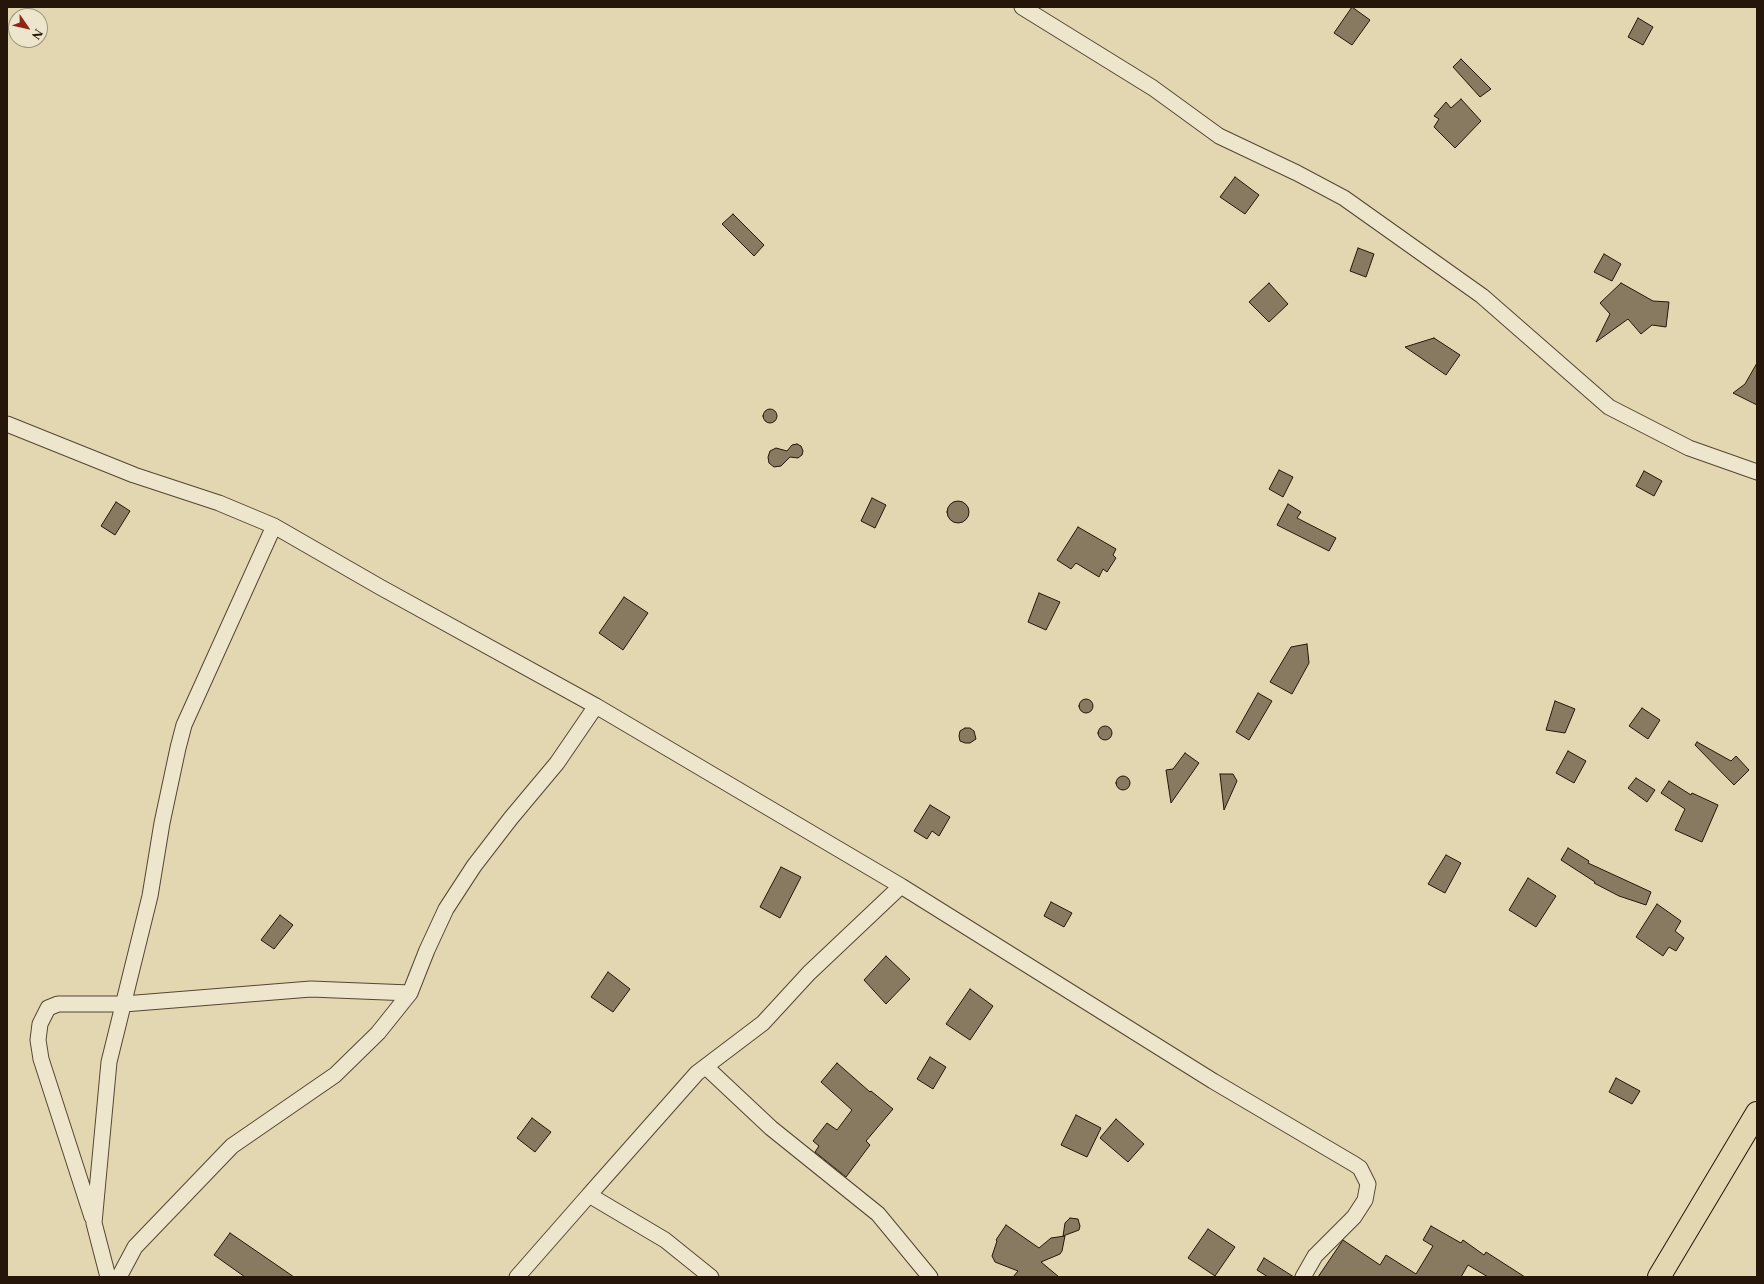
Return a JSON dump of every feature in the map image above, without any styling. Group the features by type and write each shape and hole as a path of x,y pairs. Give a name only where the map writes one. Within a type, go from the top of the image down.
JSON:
{"highway":[{"path":"1659,1277 1757,1114"}],"street":[{"path":"1022,7 1153,88 1219,136 1297,173 1344,198 1482,296 1609,407 1689,448 1757,472"},
{"path":"7,424 134,475 219,503 274,526 380,587 596,706 901,886 1214,1081 1360,1168 1368,1184 1365,1200 1354,1217 1316,1256 1302,1277"},
{"path":"94,1223 109,1062 150,896 162,823 184,725 274,526"},
{"path":"119,1277 134,1247 232,1146 335,1075 378,1033 410,993 427,950 446,909 483,854 557,763 596,706"},
{"path":"517,1277 697,1073 763,1023 809,973 901,886"},
{"path":"108,1277 94,1223 41,1059 38,1040 40,1024 48,1008 58,1004 124,1004 311,989 410,993"},
{"path":"706,1067 771,1128 878,1214 930,1277"},
{"path":"589,1195 665,1240 711,1277"}],"building":[{"path":"1352,7 1370,20 1352,45 1334,33"},
{"path":"1638,18 1653,27 1643,45 1628,37"},
{"path":"1461,59 1491,89 1480,97 1453,67"},
{"path":"1461,99 1481,121 1455,148 1434,127 1439,119 1434,116 1446,102 1451,108"},
{"path":"1235,177 1259,195 1245,214 1220,197"},
{"path":"733,214 764,245 754,256 722,224"},
{"path":"1358,248 1374,254 1366,277 1350,271"},
{"path":"1604,254 1621,264 1612,281 1594,272"},
{"path":"1269,283 1288,304 1269,322 1249,302"},
{"path":"1621,283 1653,301 1669,302 1666,327 1652,325 1641,334 1628,319 1596,342 1610,314 1600,303"},
{"path":"1434,338 1460,355 1446,375 1405,347"},
{"path":"1757,363 1757,405 1733,393 1745,384"},
{"path":"767,409 773,409 777,413 777,419 773,423 767,423 763,419 763,413"},
{"path":"797,444 801,446 803,451 802,455 798,458 790,457 781,466 774,467 769,463 768,457 770,451 776,448 787,451 792,445"},
{"path":"1279,470 1293,477 1283,497 1269,489"},
{"path":"1644,471 1662,481 1654,496 1636,486"},
{"path":"872,498 886,505 875,528 861,521"},
{"path":"958,501 966,504 969,512 966,520 958,523 950,520 947,512 950,504"},
{"path":"116,502 130,511 115,535 101,526"},
{"path":"1288,504 1301,512 1297,518 1336,538 1329,551 1277,525"},
{"path":"1078,527 1116,549 1113,555 1116,558 1107,572 1103,569 1099,577 1076,563 1071,569 1057,560"},
{"path":"1039,593 1060,602 1046,630 1028,622"},
{"path":"624,597 648,613 623,650 599,633"},
{"path":"1307,644 1309,663 1292,694 1270,682 1291,647"},
{"path":"1258,693 1272,701 1249,740 1236,732"},
{"path":"1083,699 1089,699 1093,703 1093,709 1089,713 1083,713 1079,709 1079,703"},
{"path":"1555,701 1575,709 1565,733 1546,730"},
{"path":"1642,708 1660,720 1648,739 1629,726"},
{"path":"1102,726 1108,726 1112,730 1112,736 1108,740 1102,740 1098,736 1098,730"},
{"path":"965,728 970,728 974,731 976,739 970,743 960,741 960,731"},
{"path":"1697,742 1731,761 1736,756 1749,770 1734,785 1695,745"},
{"path":"1568,751 1586,761 1574,783 1556,773"},
{"path":"1185,753 1199,763 1171,803 1166,770 1173,769"},
{"path":"1220,774 1233,774 1237,781 1224,810"},
{"path":"1120,776 1126,776 1130,780 1130,786 1126,790 1120,790 1116,786 1116,780"},
{"path":"1636,778 1655,790 1647,802 1628,788"},
{"path":"1669,781 1691,795 1692,793 1718,805 1702,842 1675,830 1685,809 1661,793"},
{"path":"930,805 950,817 939,836 932,831 927,839 914,831"},
{"path":"1568,848 1589,861 1588,863 1651,892 1646,905 1619,896 1594,883 1595,882 1561,860"},
{"path":"1446,855 1461,863 1445,893 1428,884"},
{"path":"781,867 801,877 780,918 760,907"},
{"path":"1528,878 1556,896 1536,927 1509,910"},
{"path":"1051,902 1072,913 1064,927 1044,916"},
{"path":"1657,904 1681,921 1675,931 1684,938 1676,951 1669,947 1663,956 1636,937"},
{"path":"280,915 293,925 274,949 261,940"},
{"path":"886,956 910,979 886,1004 864,980"},
{"path":"608,972 630,989 613,1012 591,997"},
{"path":"970,989 993,1006 970,1040 946,1024"},
{"path":"930,1057 946,1067 933,1089 917,1079"},
{"path":"837,1063 870,1092 871,1091 893,1109 866,1141 870,1145 846,1177 815,1152 819,1146 813,1141 827,1123 837,1130 852,1110 821,1082"},
{"path":"1616,1078 1640,1091 1632,1104 1609,1092"},
{"path":"1076,1115 1101,1128 1087,1157 1061,1145"},
{"path":"532,1118 551,1132 535,1152 517,1138"},
{"path":"1116,1119 1144,1144 1128,1162 1100,1138"},
{"path":"1070,1218 1078,1219 1080,1226 1079,1230 1063,1236 1065,1223"},
{"path":"1006,1225 1039,1248 1051,1238 1065,1236 1060,1254 1041,1262 1059,1277 1013,1277 1018,1271 995,1262 992,1256 997,1241 996,1240"},
{"path":"1431,1226 1461,1243 1463,1240 1484,1255 1486,1252 1525,1277 1488,1277 1468,1265 1461,1277 1318,1277 1343,1240 1380,1265 1386,1255 1416,1274 1433,1246 1423,1240"},
{"path":"1208,1229 1235,1247 1215,1276 1188,1258"},
{"path":"230,1233 294,1277 245,1277 214,1255"},
{"path":"1264,1258 1294,1277 1268,1277 1257,1270"}]}
